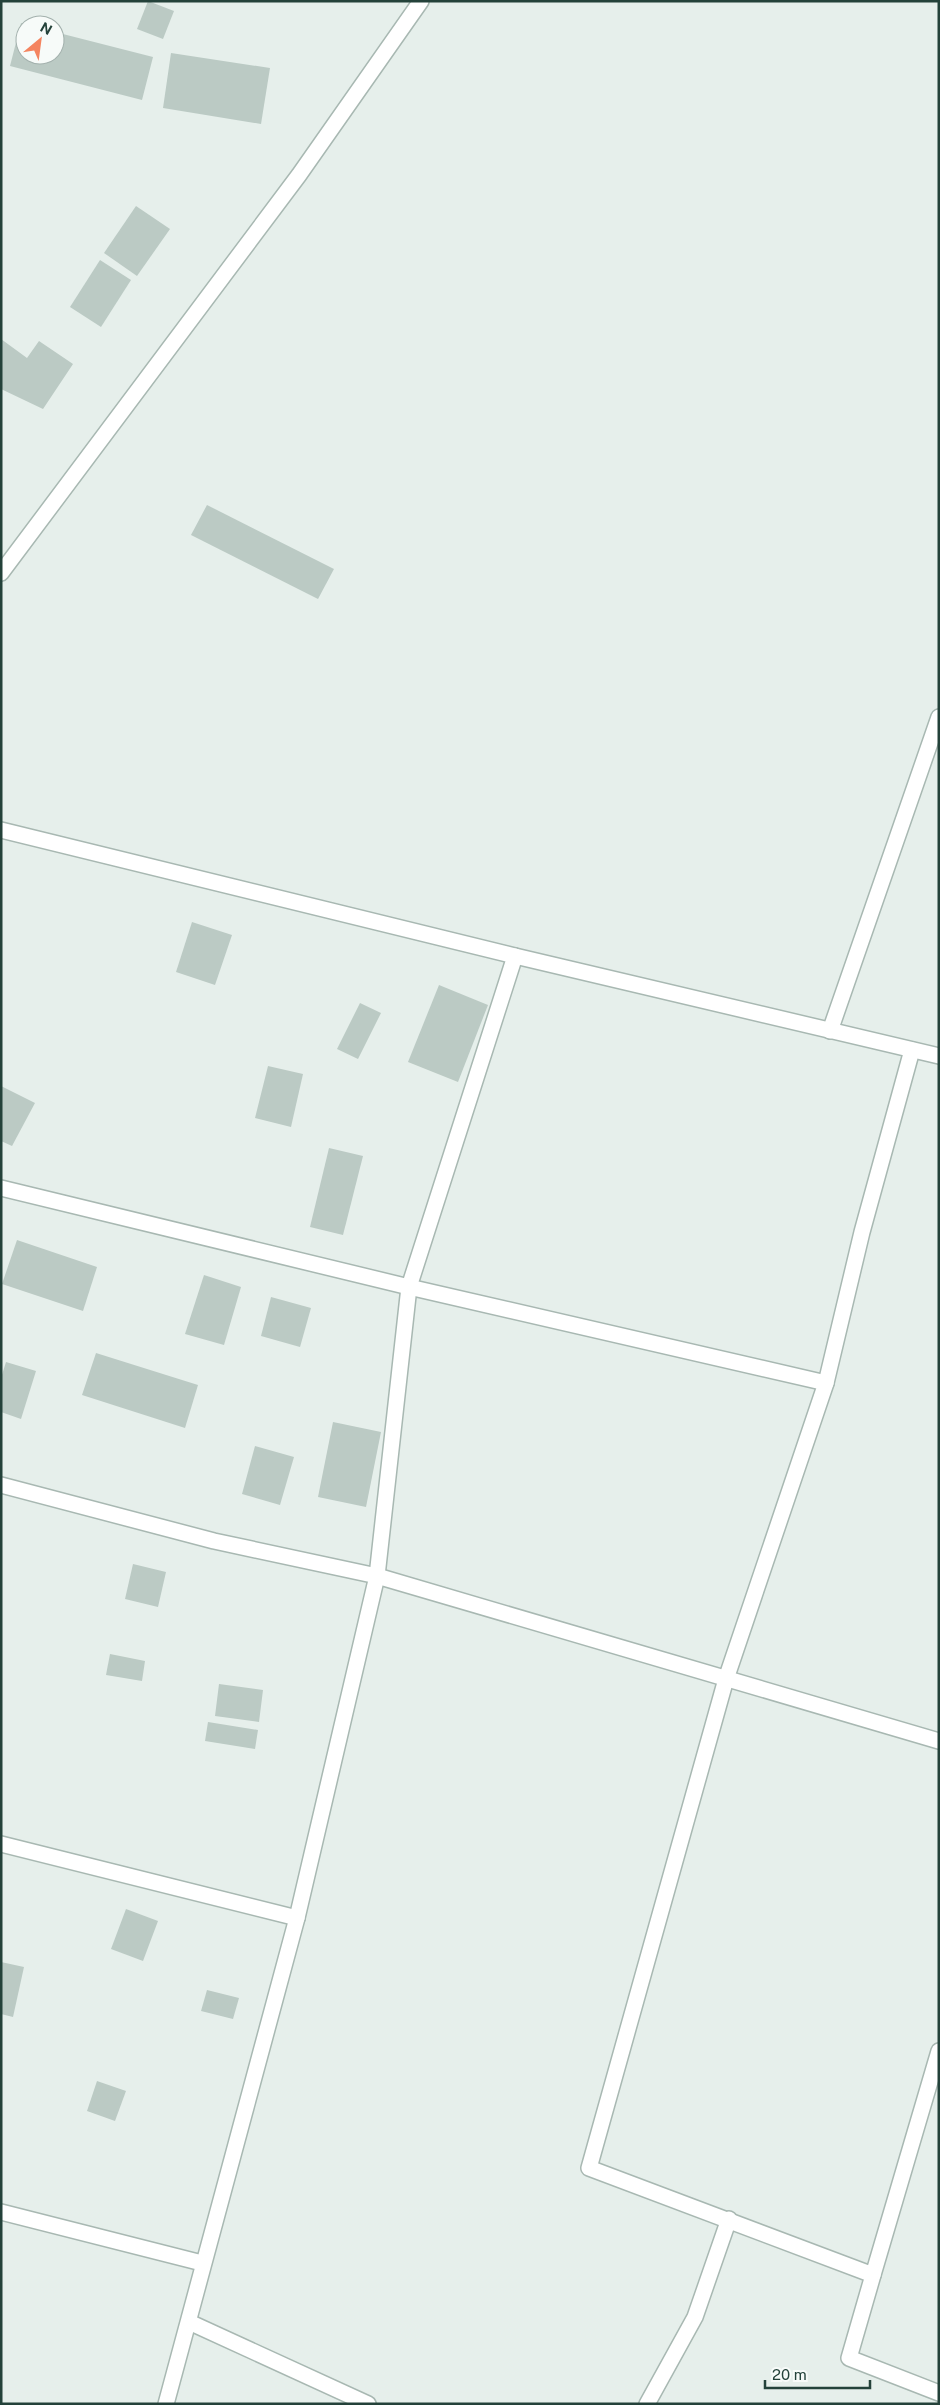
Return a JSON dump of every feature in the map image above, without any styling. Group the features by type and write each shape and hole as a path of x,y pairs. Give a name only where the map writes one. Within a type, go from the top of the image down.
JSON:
{"street":[{"path":"1,573 299,175 421,1"},
{"path":"830,1031 939,717"},
{"path":"1,830 515,956 939,1056"},
{"path":"166,2404 189,2322 202,2263 297,1918 377,1576 409,1287 515,956"},
{"path":"873,2275 729,2219 589,2168 726,1680 826,1383 862,1232 912,1050"},
{"path":"1,1188 409,1287 826,1383"},
{"path":"1,1484 214,1541 377,1576 726,1680 939,1740"},
{"path":"1,1844 297,1918"},
{"path":"939,2050 849,2358 939,2393"},
{"path":"1,2212 202,2263"},
{"path":"647,2404 695,2317 729,2219"},
{"path":"189,2322 368,2404"}],"building":[{"path":"148,1 174,11 163,39 137,29"},
{"path":"65,35 153,57 142,100 10,66 15,46 15,65 65,65"},
{"path":"171,53 270,68 261,124 163,108"},
{"path":"136,206 170,229 137,276 104,253"},
{"path":"100,260 131,280 101,327 70,307"},
{"path":"1,339 27,358 39,341 73,364 43,409 1,389"},
{"path":"207,505 334,569 318,599 191,535"},
{"path":"192,922 232,935 215,985 176,972"},
{"path":"439,985 488,1005 458,1082 408,1062"},
{"path":"360,1003 381,1013 358,1059 337,1049"},
{"path":"268,1066 303,1074 291,1127 255,1118"},
{"path":"1,1086 35,1103 12,1146 1,1141"},
{"path":"329,1148 363,1156 343,1235 310,1227"},
{"path":"17,1240 97,1267 83,1311 2,1284"},
{"path":"204,1275 241,1287 224,1345 185,1334"},
{"path":"271,1297 311,1308 300,1347 261,1336"},
{"path":"96,1353 198,1385 185,1428 82,1395"},
{"path":"6,1362 36,1371 21,1419 1,1412 1,1378"},
{"path":"333,1422 381,1432 366,1507 318,1497"},
{"path":"255,1446 294,1457 280,1505 242,1494"},
{"path":"133,1564 166,1572 158,1607 125,1599"},
{"path":"110,1654 145,1661 142,1681 106,1675"},
{"path":"219,1684 263,1690 259,1722 215,1716"},
{"path":"208,1722 258,1730 255,1749 205,1741"},
{"path":"126,1909 158,1921 143,1961 111,1949"},
{"path":"1,1962 24,1967 13,2017 1,2014"},
{"path":"207,1990 239,1998 233,2019 201,2011"},
{"path":"97,2081 126,2091 115,2121 87,2111"}]}
